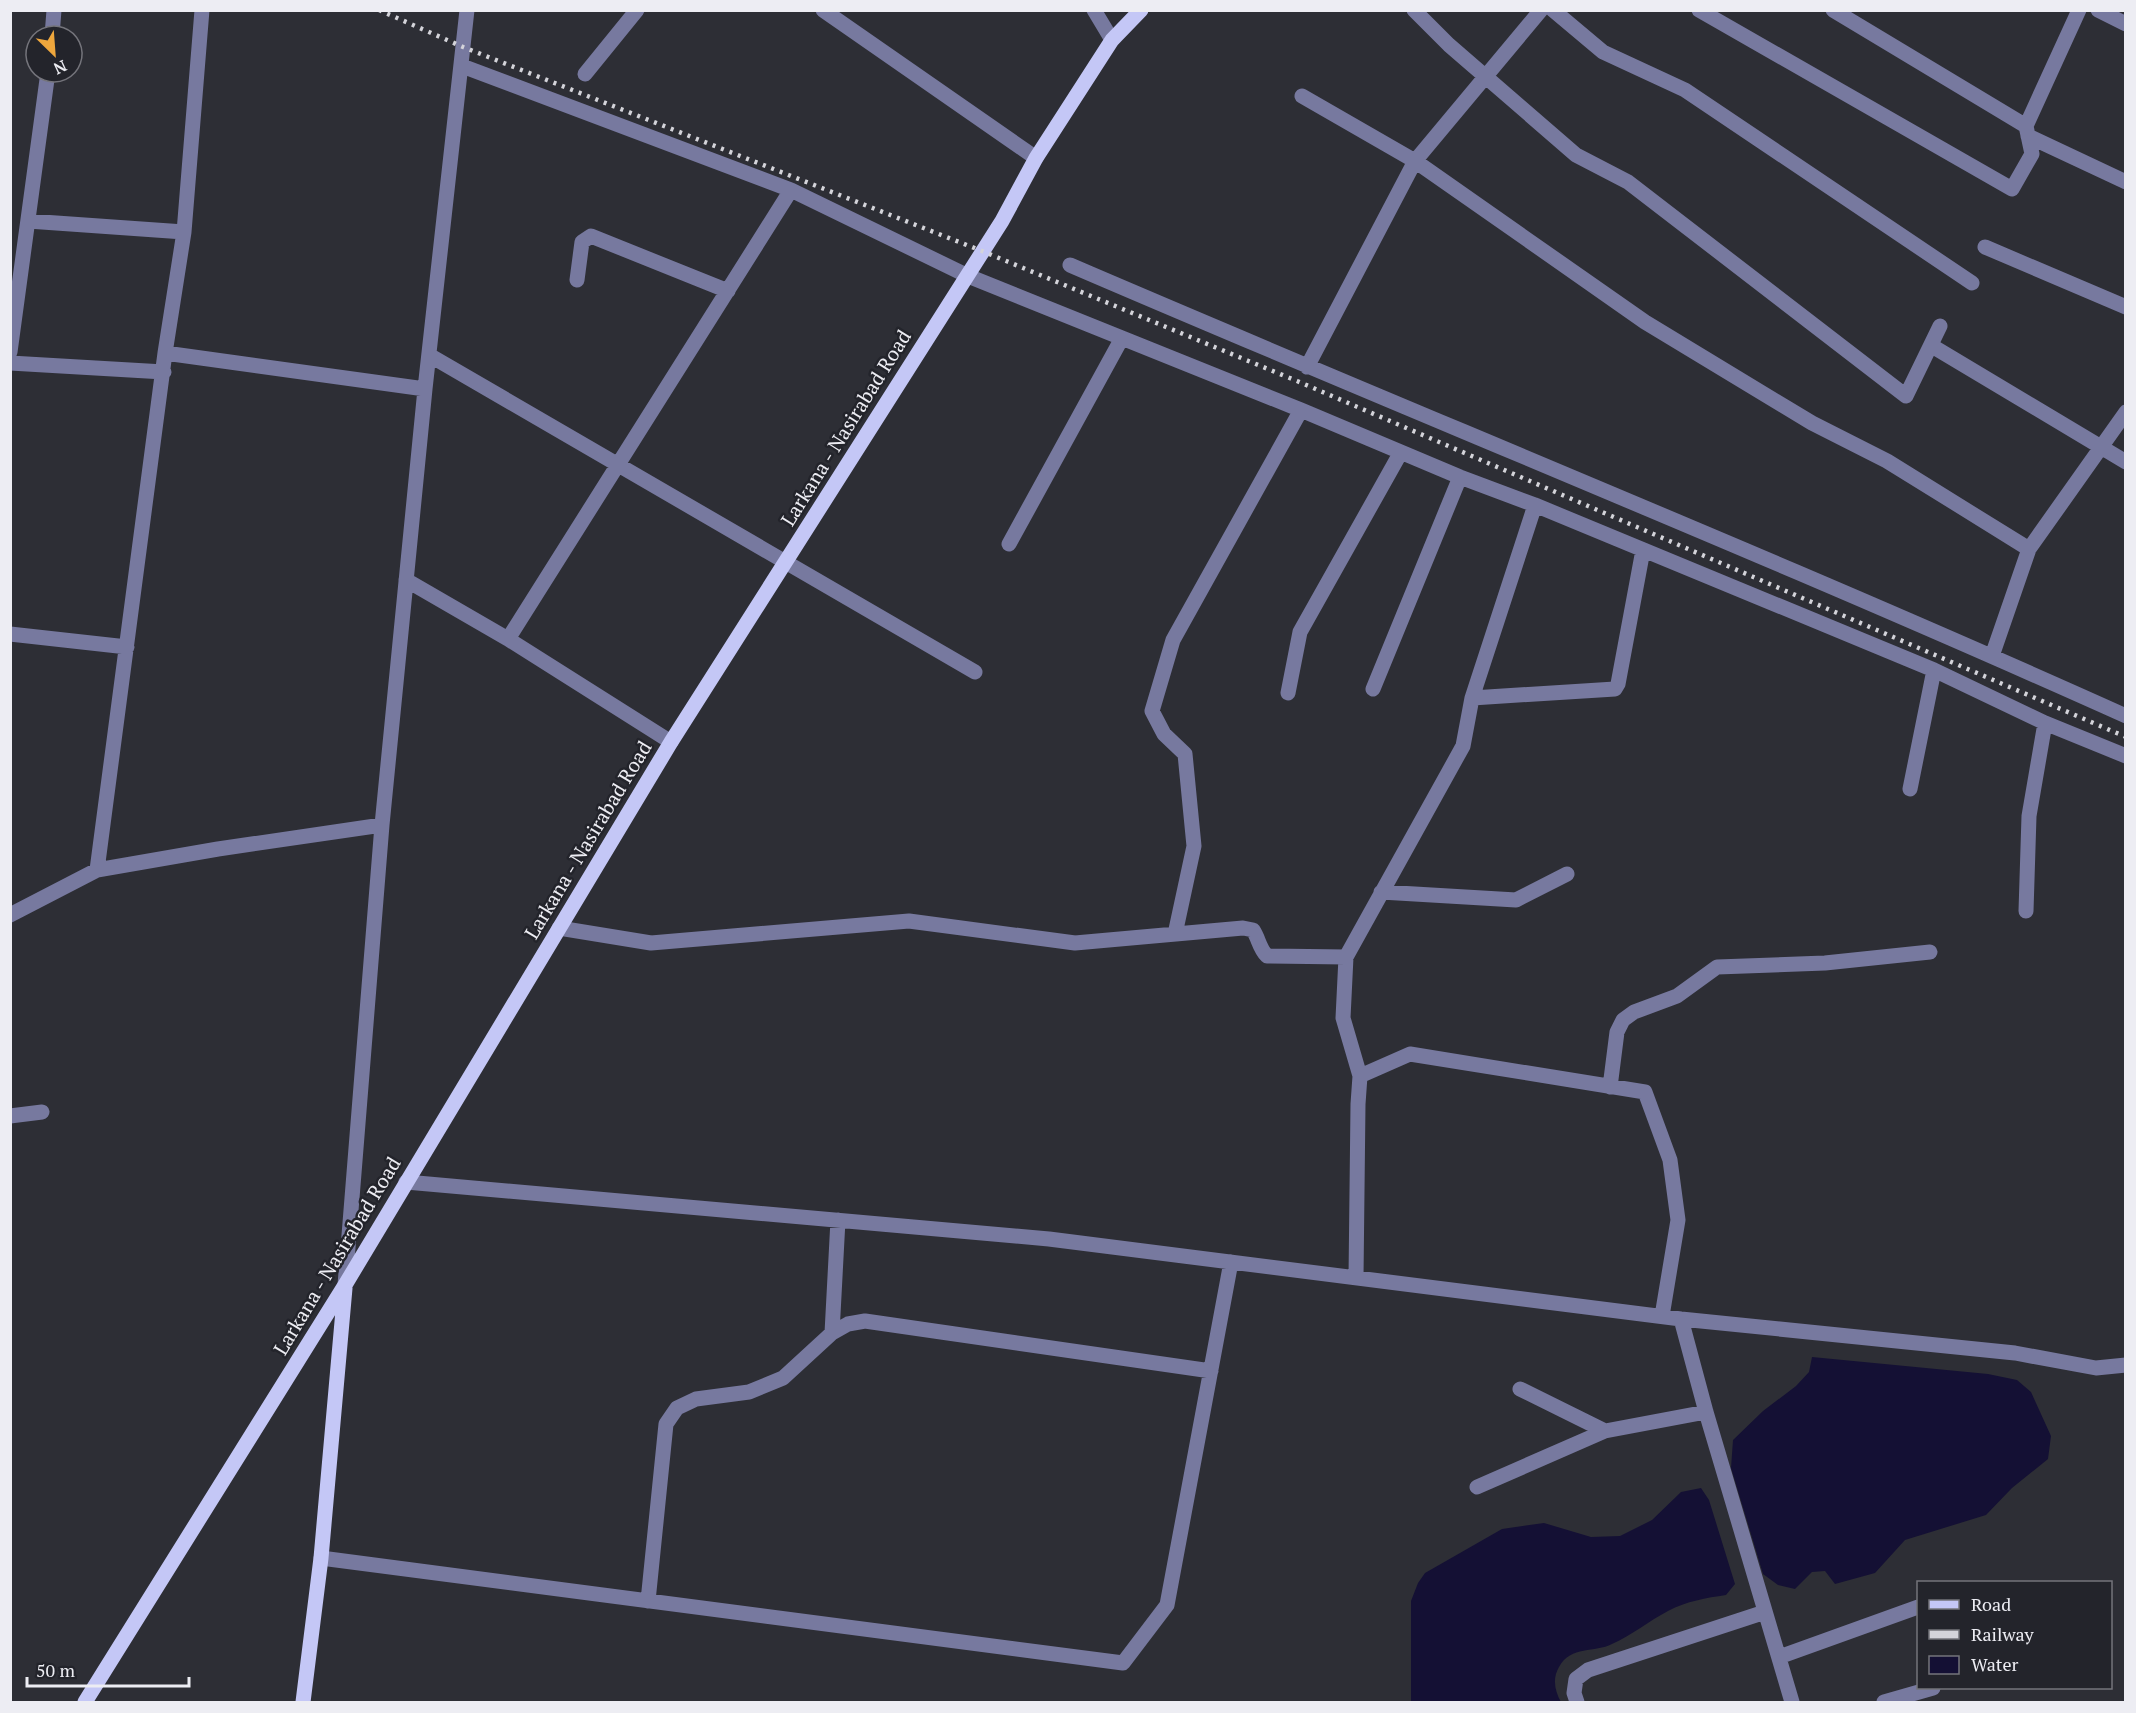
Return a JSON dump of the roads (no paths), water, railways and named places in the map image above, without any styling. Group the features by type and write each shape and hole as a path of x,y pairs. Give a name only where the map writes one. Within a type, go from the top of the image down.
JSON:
{"main road":[{"name":"Larkana - Nasirabad Road","path":"85,1702 345,1285 671,742 968,276 1002,221 1036,158 1112,40 1141,10"},
{"path":"303,1702 321,1558 345,1285"}],"street":[{"path":"97,870 165,353 184,232 202,10"},
{"path":"345,1285 382,825 429,355 467,10"},
{"path":"585,74 637,10"},
{"path":"823,10 1036,158"},
{"path":"1094,10 1112,40"},
{"path":"1414,10 1576,155 1628,182 1906,396 1940,326"},
{"path":"1307,367 1415,162 1541,10"},
{"path":"1553,10 1603,52 1685,90 1972,284"},
{"path":"1699,10 2012,189 2032,154 2027,131 2079,10"},
{"path":"1833,10 2027,131 2126,182"},
{"path":"2098,10 2126,24"},
{"path":"462,66 791,190 968,276 1301,410 1460,477 1535,505 1934,670 2045,723 2126,756"},
{"path":"10,352 46,84"},
{"path":"1302,96 1415,162 1645,322 1812,423 1887,461 2029,549"},
{"path":"508,639 791,190"},
{"path":"28,221 184,232"},
{"path":"577,279 582,242 591,236 728,291"},
{"path":"1985,247 2126,307"},
{"path":"1070,265 1307,367 1746,549 2126,716"},
{"path":"1009,544 1122,338"},
{"path":"1932,346 2126,462"},
{"path":"165,353 426,389"},
{"path":"429,355 975,672"},
{"path":"10,363 164,372"},
{"path":"1175,934 1194,846 1185,754 1164,734 1152,711 1173,640 1301,410"},
{"path":"1992,656 2029,549 2126,412"},
{"path":"1288,693 1300,632 1401,452"},
{"path":"1373,689 1460,477"},
{"path":"1356,1278 1360,1076 1343,1018 1346,957 1463,746 1472,698 1535,505"},
{"path":"1472,698 1615,689 1618,684 1644,550"},
{"path":"406,580 508,639 671,742"},
{"path":"10,634 127,647"},
{"path":"1911,789 1934,670"},
{"path":"2026,911 2029,816 2045,723"},
{"path":"10,915 97,870 382,825"},
{"path":"1382,892 1516,900 1567,874"},
{"path":"560,928 651,943 909,921 1075,943 1243,928 1253,930 1258,937 1261,950 1267,956 1346,957"},
{"path":"1610,1086 1617,1032 1623,1020 1634,1012 1677,996 1717,967 1825,963 1930,952"},
{"path":"1360,1076 1410,1054 1645,1092 1670,1160 1678,1220 1662,1316"},
{"path":"10,1116 42,1112"},
{"path":"406,1182 1049,1239 1681,1319 2015,1353 2096,1368 2126,1365"},
{"path":"832,1333 838,1220"},
{"path":"321,1558 1123,1663 1167,1605 1231,1262"},
{"path":"1681,1319 1706,1412 1792,1702"},
{"path":"648,1600 666,1424 677,1408 696,1399 749,1392 783,1378 832,1333 848,1324 866,1321 1211,1371"},
{"path":"1520,1389 1605,1431"},
{"path":"1478,1486 1605,1431 1706,1412"},
{"path":"1779,1657 1917,1607"},
{"path":"1577,1702 1574,1693 1576,1679 1588,1670 1766,1612"},
{"path":"1884,1702 1930,1689"}],"water":[{"path":"1812,1357 1988,1374 2017,1380 2031,1392 2051,1436 2048,1459 2012,1488 1986,1515 1905,1540 1875,1573 1835,1584 1825,1571 1812,1572 1795,1589 1778,1585 1763,1574 1731,1468 1733,1440 1763,1411 1796,1386 1809,1372"},
{"path":"1701,1488 1709,1500 1735,1584 1726,1595 1682,1605 1612,1644 1570,1655 1559,1667 1555,1680 1561,1702 1411,1702 1411,1601 1425,1573 1502,1529 1544,1523 1591,1537 1620,1536 1652,1520 1681,1492"}],"railway":[{"path":"379,10 463,47 982,251 1297,381 2126,737"}]}
